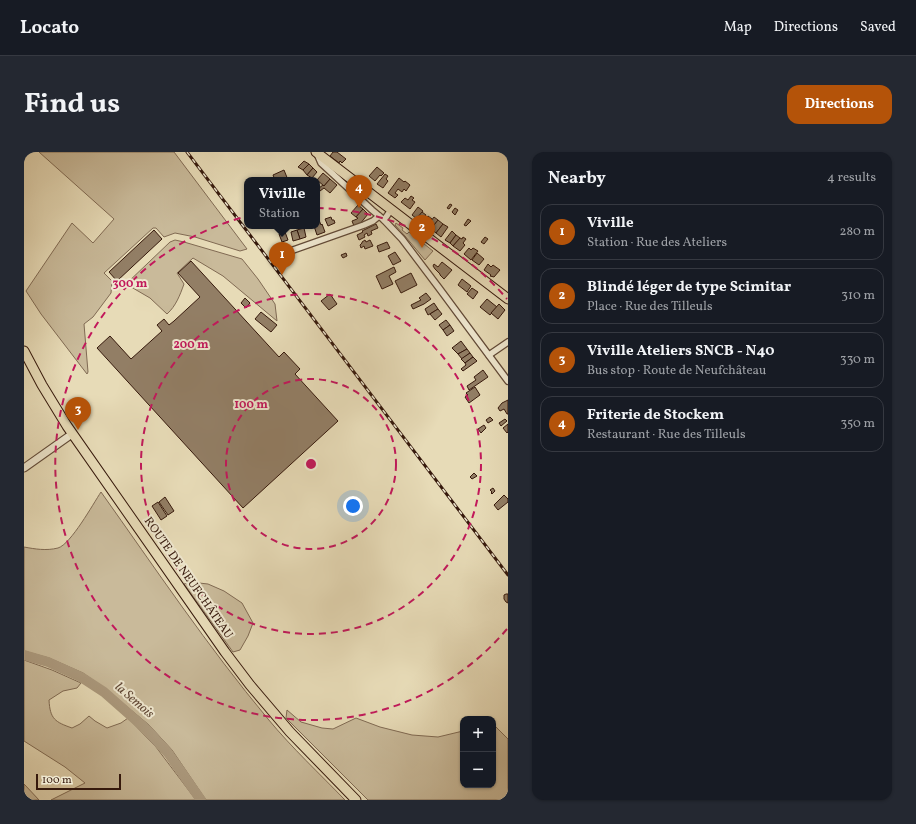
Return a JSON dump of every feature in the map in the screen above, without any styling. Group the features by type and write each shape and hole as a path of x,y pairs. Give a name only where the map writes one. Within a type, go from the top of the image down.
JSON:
{"main road":[{"path":"316,152 508,299"},
{"name":"ROUTE DE NEUFCHÂTEAU","path":"24,350 42,385 72,434 207,627 250,685 290,732 356,800"}],"street":[{"path":"316,152 321,162 402,239 508,381"},
{"path":"381,218 381,210 388,207"},
{"path":"279,255 381,218 388,207"},
{"path":"490,355 508,342"},
{"path":"24,468 72,434"}],"shaded area":[{"path":"39,152 174,152 247,249 240,251 195,237 175,233 164,237 156,228 153,228 104,273 112,281 111,293 93,317 84,324 87,374 41,314 26,291 72,223 93,243 114,219"},
{"path":"396,223 403,228 402,230 407,234 409,232 433,251 425,260 395,225"},
{"path":"175,240 242,259 275,304 277,321 223,276 193,258 177,273 184,284 175,304 167,314 150,298 126,284 170,242"},
{"path":"101,492 182,607 246,692 286,740 345,800 206,800 172,750 149,725 107,690 83,673 49,658 24,651 24,547 49,549 58,548 63,545 75,532"},
{"path":"190,582 208,584 224,591 242,603 253,623 240,650 233,652 184,584"},
{"path":"24,660 52,670 81,683 77,688 63,691 49,700 54,719 61,724 72,728 80,724 89,716 107,728 121,723 128,718 156,747 196,800 51,800 85,783 65,767 24,741"},
{"path":"287,710 301,722 322,728 333,729 356,718 380,727 412,735 438,737 460,732 460,788 496,788 496,727 508,739 508,800 368,800 286,718"},
{"path":"24,784 25,785 39,800 24,800"}],"building":[{"path":"333,152 337,152 346,159 342,163 340,161 339,163 330,156"},
{"path":"304,161 309,164 303,170 298,167"},
{"path":"309,164 313,168 307,175 303,170"},
{"path":"377,167 384,173 375,181 369,176"},
{"path":"313,168 317,172 313,177 307,175"},
{"path":"284,170 287,177 274,177 273,175"},
{"path":"323,173 330,179 324,186 320,183 320,177"},
{"path":"385,174 388,176 386,179 388,181 383,188 377,184"},
{"path":"399,178 410,185 406,191 404,189 402,192 398,189 395,193 398,195 395,198 388,193"},
{"path":"330,179 337,185 330,193 324,188 320,191 320,187 323,185 324,186"},
{"path":"411,196 414,198 412,200 415,202 410,209 401,202 405,198 408,200"},
{"path":"450,204 452,205 449,209 447,208"},
{"path":"358,205 363,209 356,217 351,213"},
{"path":"418,207 423,211 417,219 412,215"},
{"path":"455,208 458,210 455,215 452,212"},
{"path":"363,209 368,214 360,224 354,226 352,221 358,218 356,217"},
{"path":"422,212 426,215 421,222 417,218"},
{"path":"428,216 432,219 427,226 422,223"},
{"path":"331,217 335,223 328,226 325,219"},
{"path":"434,217 438,220 431,229 427,226"},
{"path":"468,219 471,221 466,226 464,225"},
{"path":"438,220 443,224 436,233 431,229"},
{"path":"320,222 325,232 317,235 315,229 320,229"},
{"path":"376,224 378,228 371,231 372,234 368,236 367,233 364,235 365,237 359,240 357,235"},
{"path":"443,224 448,227 441,237 436,233"},
{"path":"304,229 306,237 300,239 297,230"},
{"path":"154,230 162,239 117,281 109,272"},
{"path":"297,230 300,239 293,241 291,232"},
{"path":"452,231 456,235 450,243 445,240"},
{"path":"285,232 288,240 282,242 279,234"},
{"path":"456,235 460,238 453,246 450,243"},
{"path":"463,237 466,239 463,243 465,245 460,251 453,246 460,238 462,239"},
{"path":"485,237 488,239 484,244 481,242"},
{"path":"365,240 366,242 370,240 373,246 365,249 364,246 361,248 360,245"},
{"path":"387,242 390,248 379,252 377,246"},
{"path":"469,248 471,250 473,248 478,251 471,260 464,254"},
{"path":"395,252 401,261 393,265 388,256"},
{"path":"346,253 347,256 343,258 341,255"},
{"path":"477,253 484,259 479,265 472,260"},
{"path":"191,261 279,357 284,352 300,369 295,374 338,421 243,508 97,348 110,336 131,359 162,331 157,325 164,319 169,325 200,297 178,273"},
{"path":"442,262 452,270 444,279 433,266 434,264 438,267"},
{"path":"488,264 491,267 493,265 500,270 494,277 490,276 491,275 484,270"},
{"path":"394,267 396,272 389,276 393,284 382,289 376,276"},
{"path":"411,273 417,285 401,293 395,281"},
{"path":"462,279 471,286 467,292 458,285"},
{"path":"472,288 478,292 473,299 467,294"},
{"path":"426,293 431,299 413,309 411,305 421,300 419,298"},
{"path":"330,294 337,304 329,310 321,301"},
{"path":"245,298 250,303 246,308 241,303"},
{"path":"487,299 497,307 490,315 480,307"},
{"path":"434,303 438,309 428,315 425,309"},
{"path":"499,304 505,310 498,319 491,313"},
{"path":"438,309 442,314 435,320 430,314"},
{"path":"261,312 277,325 271,332 255,319"},
{"path":"446,320 450,325 443,330 439,325"},
{"path":"450,325 454,331 447,336 443,330"},
{"path":"461,341 467,349 458,354 452,348"},
{"path":"467,349 470,353 462,359 458,354"},
{"path":"470,353 473,357 465,363 461,359"},
{"path":"473,357 477,361 463,371 461,369 466,365 465,363"},
{"path":"483,370 488,377 469,390 467,386 476,380 474,377"},
{"path":"475,387 480,395 469,403 465,397 468,395 466,393"},
{"path":"508,400 507,414 504,409 500,411 498,408 502,403"},
{"path":"490,417 493,420 488,423 486,420"},
{"path":"505,419 507,421 501,426 499,423"},
{"path":"508,424 508,432 507,433 503,428"},
{"path":"484,425 486,428 481,433 478,429"},
{"path":"474,473 477,476 472,479 470,477"},
{"path":"493,488 495,491 492,494 490,490"},
{"path":"504,495 508,499 508,502 498,510 494,505"},
{"path":"165,497 174,511 168,515 159,502"},
{"path":"158,502 167,516 161,520 152,506"},
{"path":"508,594 508,603 504,599 504,595"}],"waterway":[{"name":"la Semois","path":"24,655 48,662 81,677 104,692 146,729 168,753 201,800"}],"railway":[{"path":"187,152 244,227"},
{"path":"245,229 508,575"}],"place":[{"name":"Friterie de Stockem","path":"359,208"},
{"name":"Blindé léger de type Scimitar","path":"422,248"},
{"name":"Viville","path":"282,275"},
{"name":"Viville Ateliers SNCB - N40","path":"78,430"}]}
